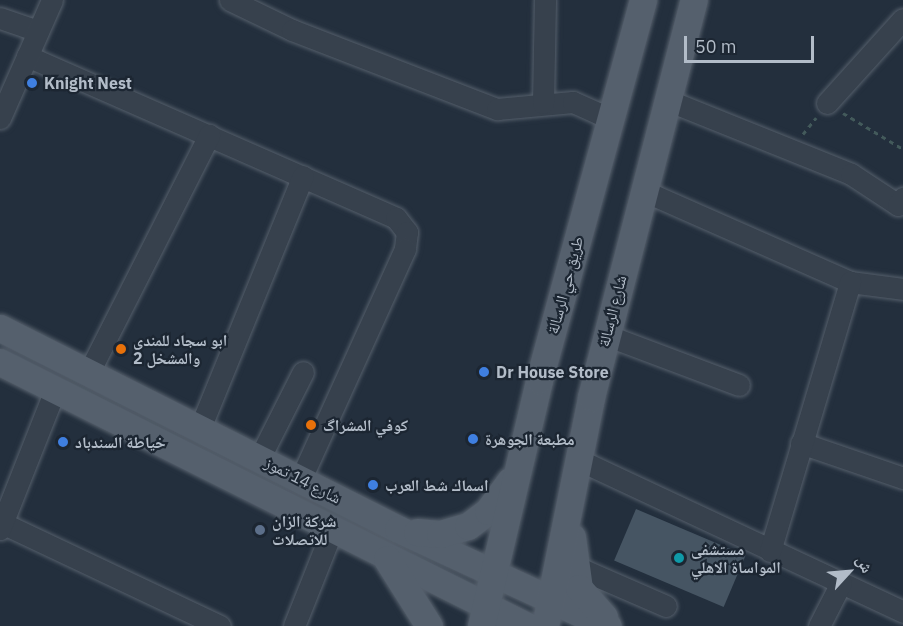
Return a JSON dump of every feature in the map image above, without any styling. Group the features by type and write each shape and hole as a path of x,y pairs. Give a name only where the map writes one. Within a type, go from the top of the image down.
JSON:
{"main road":[{"name":"طريق حي الرسالة","path":"493,571 643,0"},
{"name":"شارع الرسالة","path":"545,626 606,335 694,0"},
{"name":"شارع 14 تموز","path":"0,328 398,529 551,597 608,626"},
{"name":"شارع 14 تموز","path":"0,362 333,528 382,554 484,616 527,626"},
{"path":"398,529 440,534 468,526 488,511 518,470"},
{"path":"574,489 574,566 579,588 591,607 618,626"},
{"path":"382,554 429,626"},
{"path":"484,616 493,571"}],"street":[{"path":"0,118 52,0"},
{"path":"230,0 292,30 497,109 573,102 611,119"},
{"path":"543,103 545,0"},
{"path":"0,18 38,32"},
{"path":"827,103 903,19"},
{"path":"27,56 396,218 407,232 405,249 301,478"},
{"path":"667,100 851,174 898,206 903,198"},
{"path":"89,372 209,135"},
{"path":"200,428 303,176"},
{"path":"644,191 850,282 903,289"},
{"path":"770,551 850,282"},
{"path":"606,335 739,385"},
{"path":"260,458 303,372"},
{"path":"56,390 1,526 220,626"},
{"path":"801,443 903,478"},
{"path":"579,460 903,612"},
{"path":"294,626 333,528"},
{"path":"574,566 666,606"},
{"path":"819,626 841,584"}],"path":[{"path":"790,149 827,103 903,149"}],"building":[{"name":"مستشفى المواساة اﻻهلي","path":"636,509 746,555 724,607 614,561"}],"place":[{"name":"Knight Nest","path":"32,83"},
{"name":"ابو سجاد للمندي والمشخل 2","path":"121,349"},
{"name":"Dr House Store","path":"484,372"},
{"name":"كوفي المشراگ","path":"311,425"},
{"name":"مطبعة الجوهرة","path":"473,439"},
{"name":"خياطة السندباد","path":"63,442"},
{"name":"اسماك شط العرب","path":"373,485"},
{"name":"شركة الزان للاتصلات","path":"260,530"},
{"name":"مستشفى المواساة اﻻهلي","path":"679,558"}]}
